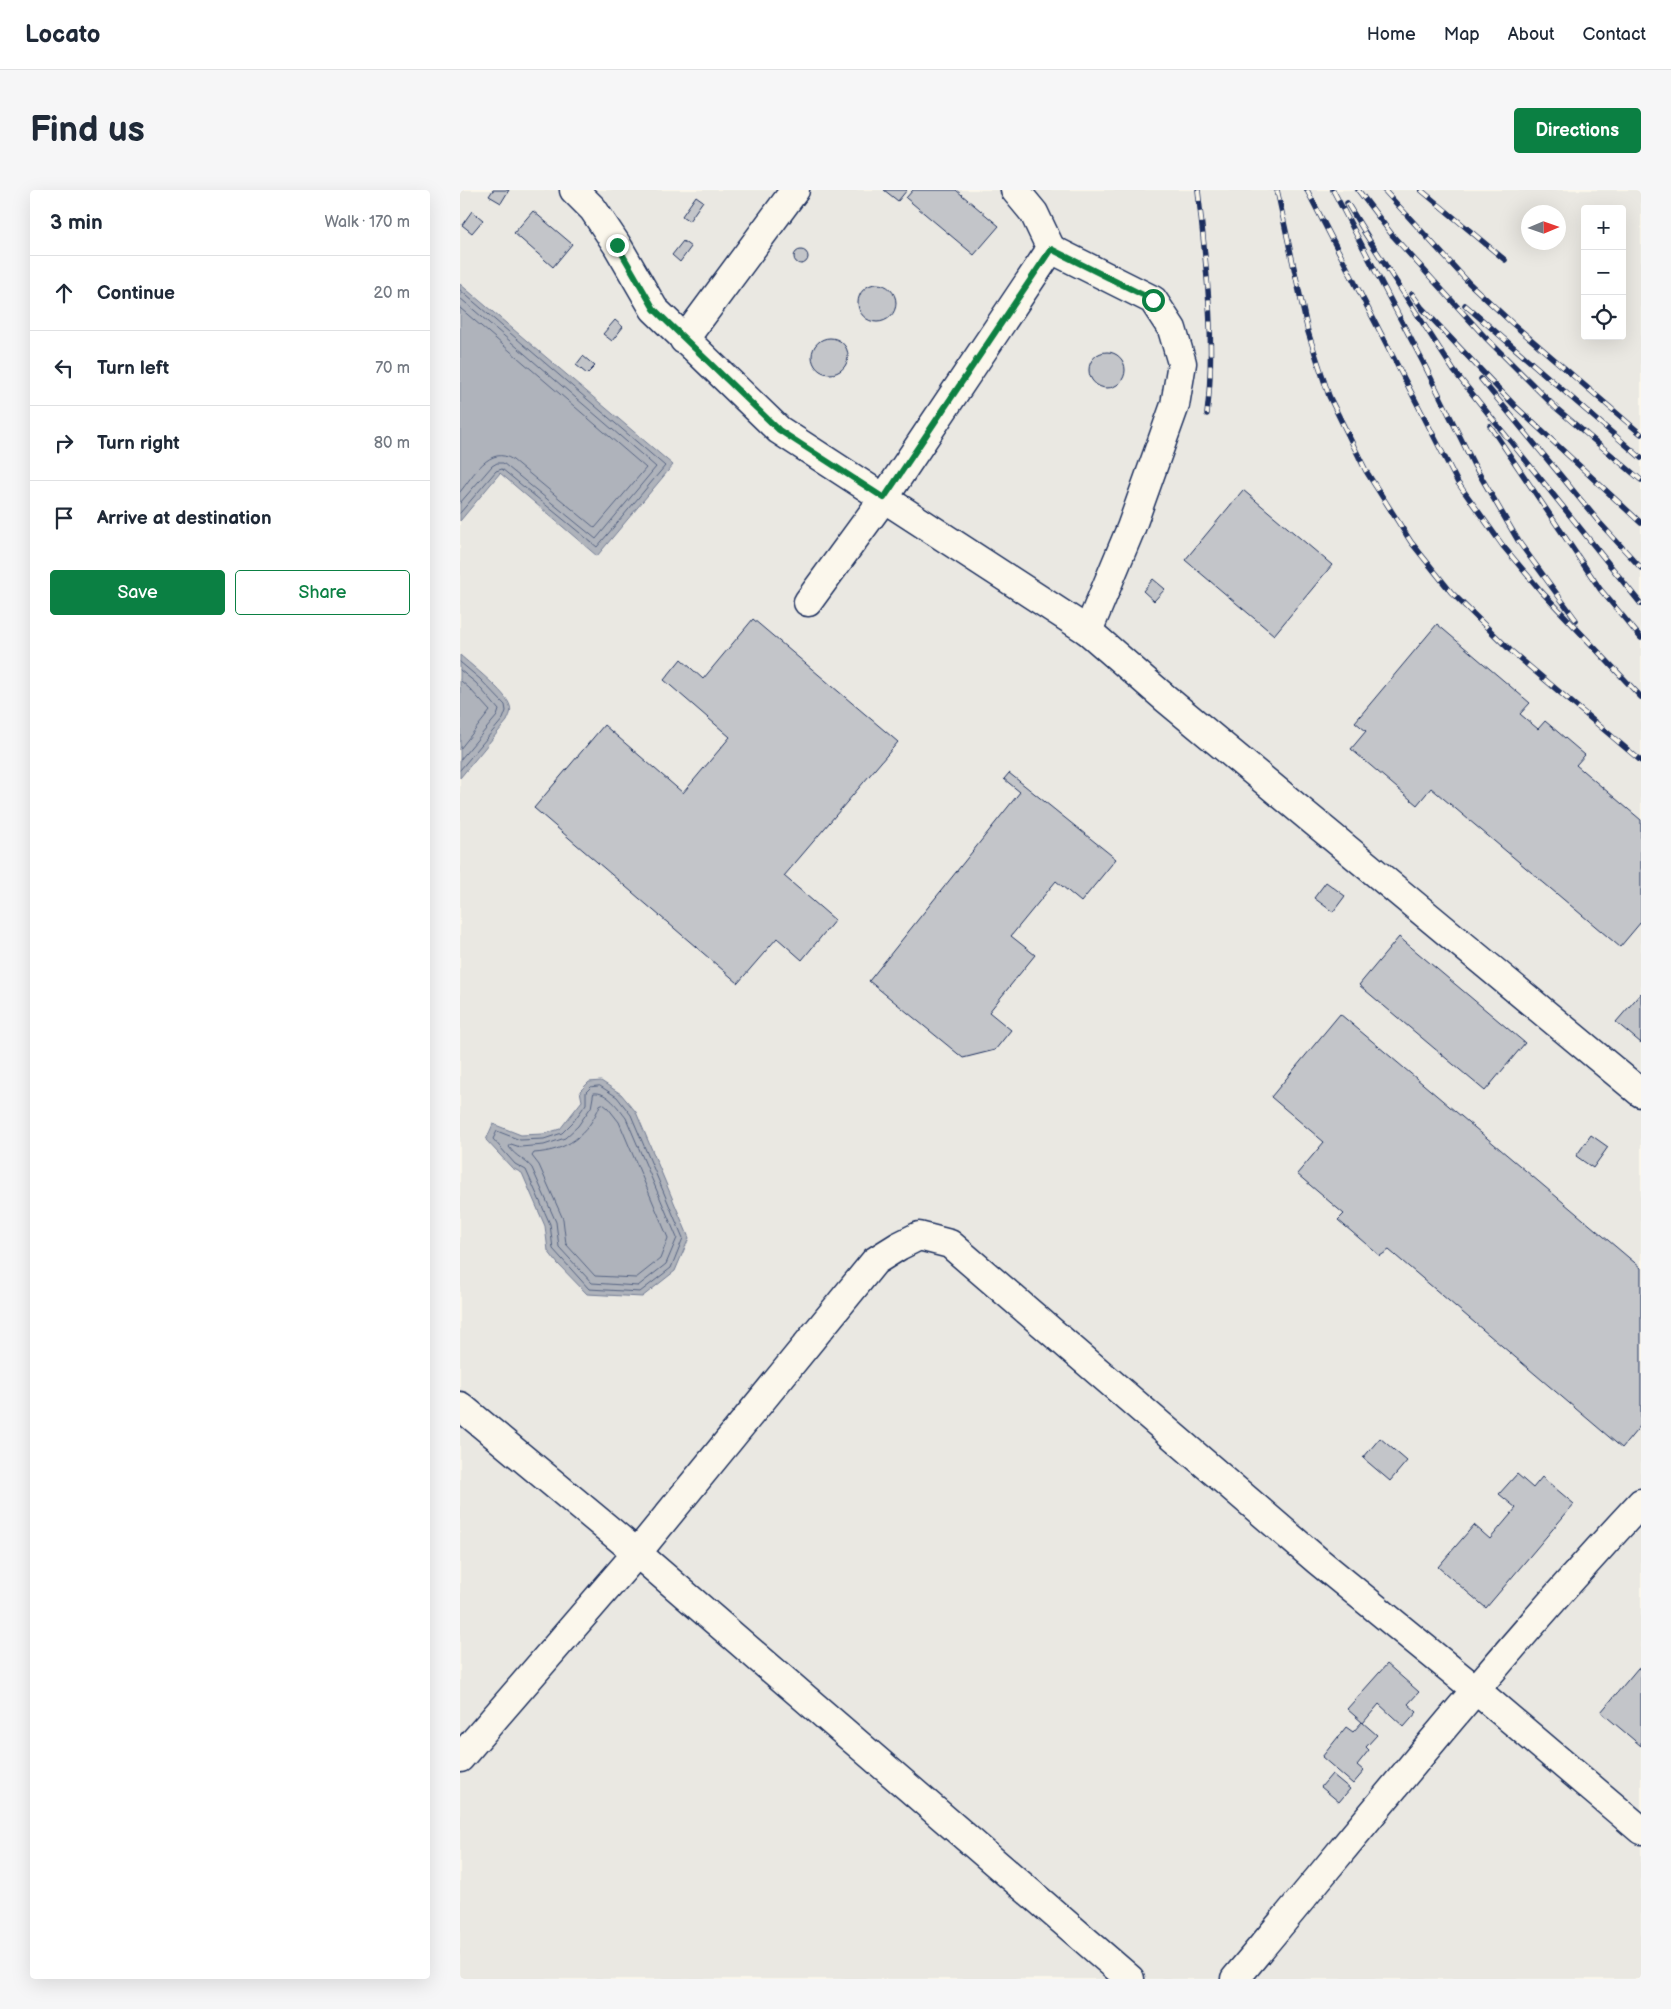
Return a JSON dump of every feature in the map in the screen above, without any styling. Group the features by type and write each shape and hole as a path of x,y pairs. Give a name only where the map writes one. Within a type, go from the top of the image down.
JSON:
{"lane":[{"path":"574,190 593,209 617,245 654,309 779,430 1088,631 1165,698 1641,1093"},
{"path":"684,340 795,190"},
{"path":"1015,190 1034,212 1051,249 1153,300 1172,329 1182,363 1175,406 1131,528 1088,631"},
{"path":"808,602 884,498 1051,249"},
{"path":"460,1758 637,1553 875,1261 919,1236 950,1244 1318,1561 1476,1690 1641,1830"},
{"path":"460,1406 637,1553 1130,1979"},
{"path":"1236,1979 1476,1690 1594,1553 1641,1503"}],"shaded area":[{"path":"460,190 1641,190 1641,1979 460,1979"}],"water":[{"path":"460,284 673,465 597,556 500,473 460,521"},
{"path":"460,655 502,694 511,710 507,721 460,778"},
{"path":"601,1081 621,1094 636,1112 689,1238 675,1271 642,1297 587,1294 548,1251 545,1226 522,1173 512,1168 486,1140 493,1124 521,1135 543,1134 560,1129 582,1101 580,1091 589,1082"}],"building":[{"path":"493,190 509,190 501,203 489,196"},
{"path":"884,190 907,190 898,201"},
{"path":"913,190 956,190 999,226 974,255 906,198"},
{"path":"696,196 703,201 689,221 682,216"},
{"path":"472,211 483,220 472,233 462,225"},
{"path":"533,211 572,244 553,267 514,233"},
{"path":"683,241 691,247 680,262 672,255"},
{"path":"801,250 806,252 808,257 806,262 801,264 796,262 794,257 796,252"},
{"path":"877,284 890,290 896,303 890,316 877,322 864,316 858,303 864,290"},
{"path":"615,320 623,327 612,341 603,334"},
{"path":"830,338 837,339 843,343 847,349 847,363 843,369 837,373 830,374 823,373 817,369 813,363 812,356 813,349 817,343 823,339"},
{"path":"1107,352 1120,357 1125,370 1120,383 1107,388 1094,383 1089,370 1094,357"},
{"path":"583,356 595,366 587,374 576,365"},
{"path":"1243,490 1332,565 1274,635 1185,560"},
{"path":"1153,579 1165,589 1154,601 1143,591"},
{"path":"753,619 898,742 784,876 835,920 802,960 777,938 738,983 534,808 604,725 683,793 730,737 664,680 681,659 703,679"},
{"path":"1437,624 1530,703 1520,714 1538,729 1545,721 1585,755 1576,765 1641,820 1641,922 1620,947 1431,788 1417,805 1351,749 1366,731 1355,722"},
{"path":"1009,773 1116,859 1081,902 1056,881 1011,936 1035,955 989,1012 1011,1030 995,1050 963,1058 869,981 1020,792 1004,779"},
{"path":"1326,882 1345,896 1333,912 1314,898"},
{"path":"1399,937 1525,1043 1485,1091 1359,985"},
{"path":"1641,993 1641,1043 1616,1022"},
{"path":"1340,1014 1641,1268 1641,1425 1622,1448 1389,1250 1380,1256 1338,1220 1344,1214 1297,1174 1324,1142 1271,1097"},
{"path":"1591,1135 1608,1147 1593,1168 1576,1156"},
{"path":"1380,1438 1407,1461 1390,1481 1363,1458"},
{"path":"1517,1474 1533,1488 1542,1477 1574,1504 1486,1608 1438,1567 1474,1525 1490,1539 1516,1508 1499,1494"},
{"path":"1387,1664 1419,1692 1408,1704 1417,1712 1404,1727 1379,1704 1363,1723 1347,1709"},
{"path":"1638,1668 1641,1670 1641,1746 1601,1712"},
{"path":"1362,1722 1377,1735 1366,1747 1369,1750 1357,1765 1364,1771 1353,1784 1322,1757 1346,1727 1353,1732"},
{"path":"1332,1774 1350,1789 1339,1802 1321,1787"}],"railway":[{"path":"1198,190 1209,302 1211,358 1207,414"},
{"path":"1277,190 1308,332 1329,396 1366,471 1411,542 1451,592 1510,650 1641,761"},
{"path":"1307,190 1458,483 1503,546 1540,590 1641,697"},
{"path":"1333,190 1423,362 1474,465 1519,542 1576,620"},
{"path":"1358,190 1393,236 1485,337 1556,408 1641,480"},
{"path":"1384,190 1469,283 1512,323 1641,434"},
{"path":"1421,190 1505,260"},
{"path":"1347,203 1368,237"},
{"path":"1364,232 1454,371 1641,604"},
{"path":"1412,294 1422,308 1515,406 1641,523"},
{"path":"1465,305 1641,458"},
{"path":"1481,379 1599,522 1641,568"},
{"path":"1490,426 1600,589 1641,638"}],"route":[{"path":"617,245 654,309 684,340 779,430 884,498 1051,249 1153,300"}]}
